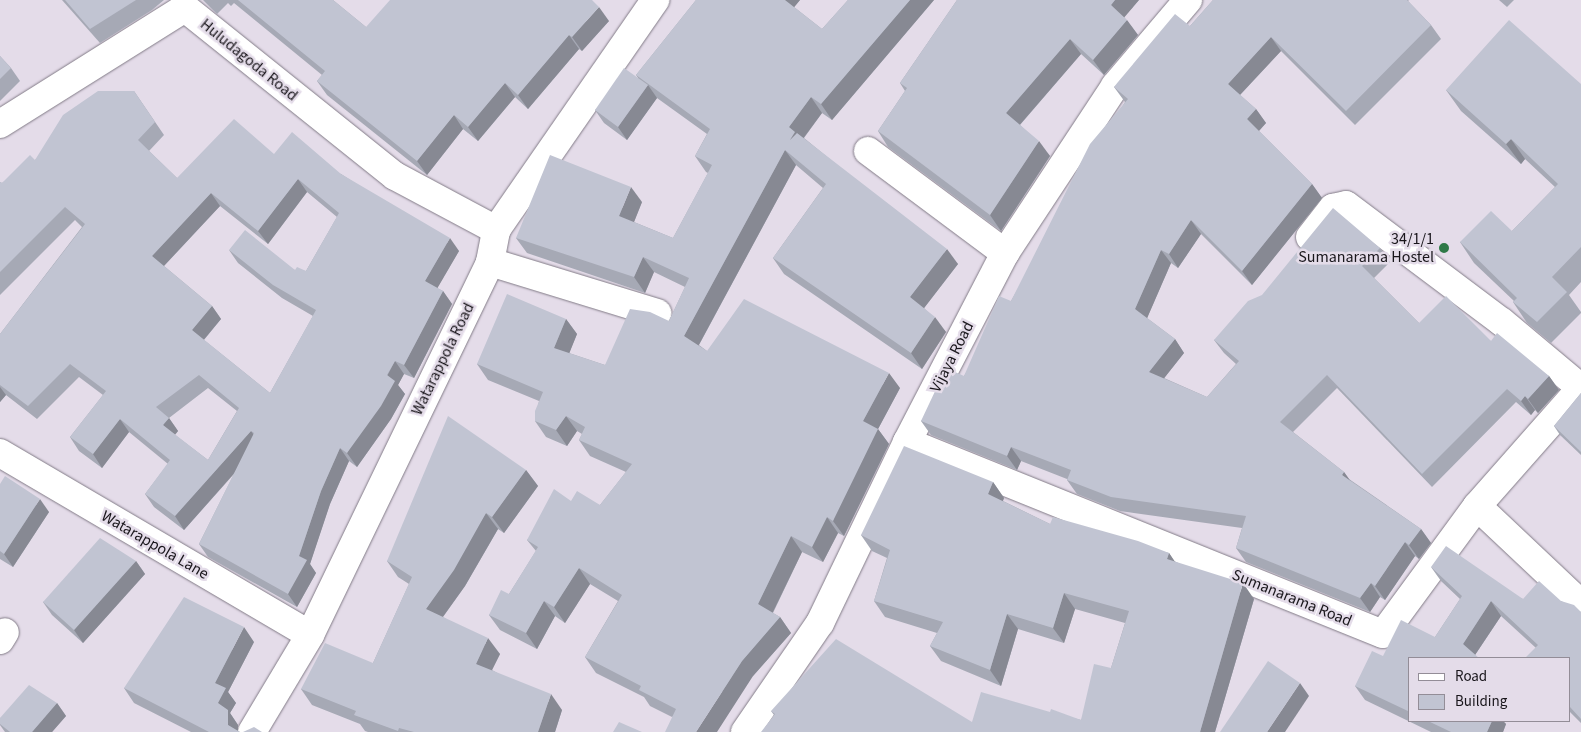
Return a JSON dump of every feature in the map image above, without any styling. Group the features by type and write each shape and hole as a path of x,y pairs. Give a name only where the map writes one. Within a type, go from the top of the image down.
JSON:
{"street":[{"name":"Watarappola Road","path":"259,730 310,635 490,262 496,230 654,0"},
{"name":"Vijaya Road","path":"745,732 820,623 907,442 1006,253 1115,86 1188,0"},
{"name":"Huludagoda Road","path":"0,124 181,4 395,176 496,230"},
{"path":"868,151 1006,253"},
{"path":"1296,254 1333,208 1346,204 1502,322 1581,388"},
{"path":"490,262 658,313"},
{"name":"Sumanarama Road","path":"907,442 1383,634 1478,506 1581,388"},
{"name":"Watarappola Lane","path":"0,453 310,635"},
{"path":"1478,506 1581,604"}],"building":[{"path":"65,0 136,0 90,29"},
{"path":"238,0 333,0 366,27 390,0 592,0 599,7 572,37 569,35 518,95 505,83 468,127 454,115 417,161 317,81 325,71"},
{"path":"696,0 785,0 822,29 848,0 910,0 821,104 811,97 789,127 795,132 790,140 797,133 947,249 910,297 935,317 911,353 773,258 826,184 785,150 684,336 707,351 744,299 889,373 863,421 878,429 833,521 827,517 812,547 791,536 758,604 780,617 742,661 696,732 665,732 676,709 639,690 641,686 585,657 622,595 579,568 554,607 544,601 526,633 489,615 501,590 509,594 538,547 527,540 554,489 571,501 577,491 600,505 632,464 579,440 585,427 566,416 556,430 535,421 535,411 543,392 477,364 507,294 566,319 554,348 605,365 630,309 650,312 669,321 689,278 643,257 634,277 516,238 550,155 631,187 619,216 673,238 712,165 695,156 710,129 636,75"},
{"path":"957,0 1115,0 1111,5 1127,20 1093,60 1070,39 1006,113 1039,141 990,215 878,131 907,88 900,83"},
{"path":"1213,0 1407,0 1431,25 1346,111 1271,37 1228,84 1256,109 1247,119 1312,184 1242,271 1191,220 1169,254 1161,250 1135,309 1175,339 1149,372 1207,397 1239,361 1214,340 1248,301 1262,295 1333,208 1380,248 1362,266 1419,323 1446,296 1491,341 1497,333 1549,376 1528,399 1525,396 1521,401 1507,389 1422,474 1327,375 1280,422 1344,472 1342,475 1421,529 1409,545 1405,542 1375,586 1371,583 1360,598 1236,548 1246,516 1111,497 1067,480 1071,470 1011,447 1007,456 921,421 946,368 964,376 999,296 1011,301 1090,144 1128,99 1114,87 1175,14 1190,26"},
{"path":"1509,20 1581,84 1581,247 1552,277 1567,292 1537,322 1513,302 1517,298 1460,242 1491,211 1512,231 1558,184 1511,139 1506,144 1446,90"},
{"path":"0,56 11,68 0,79"},
{"path":"624,68 648,85 618,127 595,110"},
{"path":"98,91 134,91 155,122 138,140 177,178 234,119 274,154 292,132 341,174 450,238 425,281 443,291 404,365 395,361 387,375 395,381 381,406 347,453 340,448 321,491 299,556 307,560 288,594 199,544 254,433 251,431 175,516 145,494 170,460 120,419 93,454 70,437 106,391 70,364 28,406 0,385 0,334 85,224 65,207 0,272 0,182 2,183 30,155 35,160 63,115","holes":["298,179 339,213 306,271 297,267 295,270 245,230 229,250 273,285 316,310 270,393 192,330 212,306 152,256 211,193 258,231","199,375 239,408 208,460 163,425 169,418 156,407"]},
{"path":"1581,393 1581,452 1554,426"},
{"path":"448,416 526,470 492,517 486,513 454,570 426,609 488,638 476,664 551,694 538,732 414,732 399,728 398,731 354,715 356,711 301,689 325,643 373,663 412,577 387,561"},
{"path":"904,446 993,482 988,494 1050,524 1053,517 1138,541 1169,553 1167,559 1243,583 1200,732 761,732 775,714 771,711 836,639 972,722 981,692 1050,712 1051,709 1081,720 1094,664 1111,668 1129,611 1064,593 1053,628 1007,614 990,670 930,646 943,622 874,601 890,550 861,535"},
{"path":"5,476 40,499 4,554 0,551 0,484"},
{"path":"100,538 136,561 74,630 43,602"},
{"path":"1446,546 1523,599 1539,581 1561,601 1574,605 1581,612 1581,719 1571,708 1571,657 1526,657 1538,645 1491,601 1463,644 1478,657 1408,657 1408,711 1355,686 1372,651 1383,656 1401,620 1435,637 1462,596 1431,567"},
{"path":"184,597 244,627 215,683 226,688 218,703 228,710 228,725 240,732 209,732 124,688"},
{"path":"1268,661 1300,683 1267,732 1220,732"},
{"path":"29,685 57,703 32,732 10,732 0,724 0,718"},
{"path":"619,722 642,732 613,732"},
{"path":"1430,722 1492,722 1487,732 1451,732"},
{"path":"254,727 262,732 243,732"}],"place":[{"name":"34/1/1 Sumanarama Hostel","path":"1444,248"}]}
